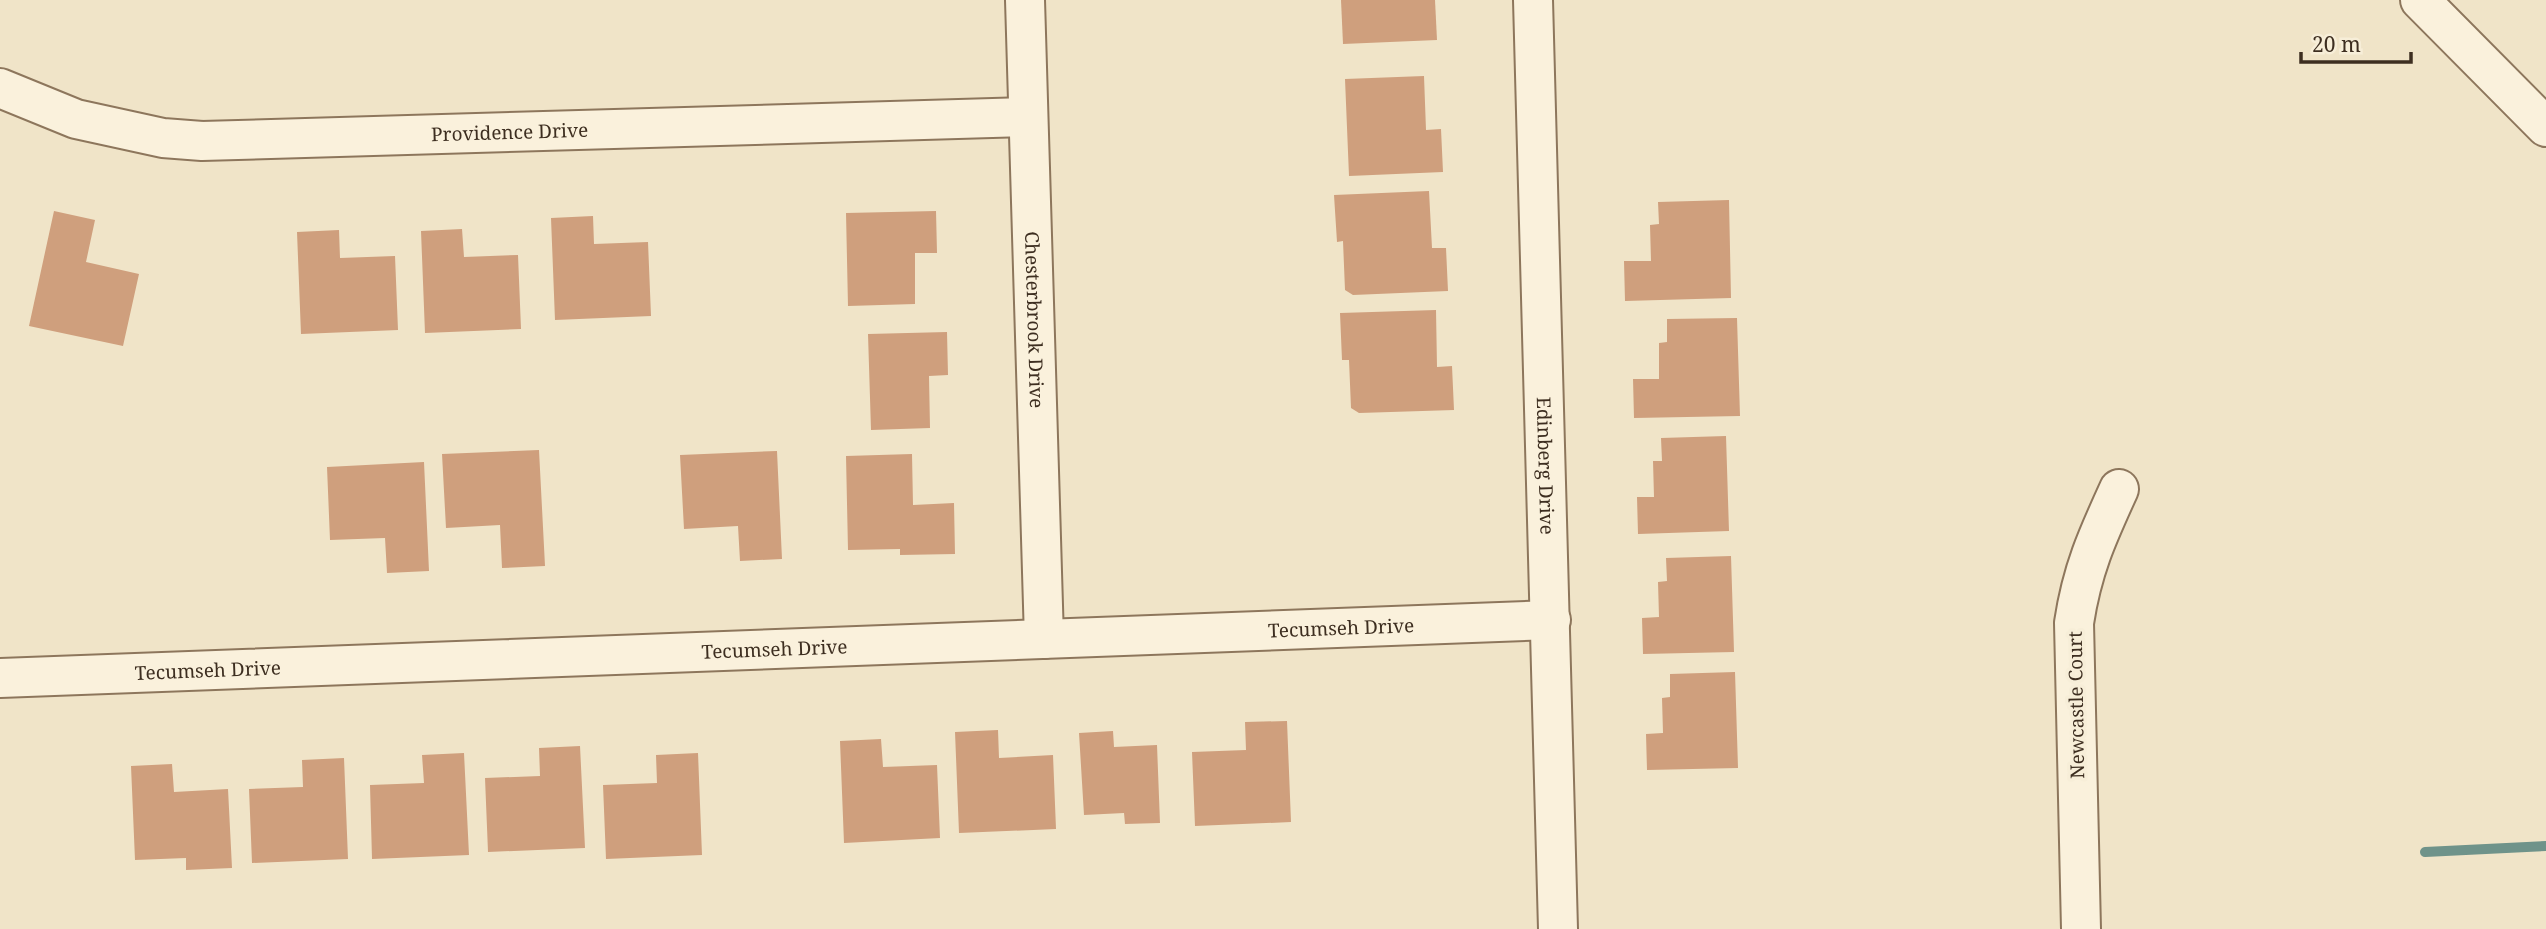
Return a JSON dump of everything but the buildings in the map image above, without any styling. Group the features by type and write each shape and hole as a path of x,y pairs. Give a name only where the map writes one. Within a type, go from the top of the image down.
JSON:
{"street":[{"name":"Chesterbrook Drive","path":"1025,0 1044,639"},
{"name":"Edinberg Drive","path":"1533,0 1558,929"},
{"path":"2420,0 2543,117"},
{"name":"Providence Drive","path":"2,94 76,119 163,138 202,141 1028,117"},
{"name":"Newcastle Court","path":"2081,929 2074,622 2089,554 2119,489"},
{"name":"Tecumseh Drive","path":"0,678 1551,620"}],"waterway":[{"path":"2425,852 2546,846"}]}
